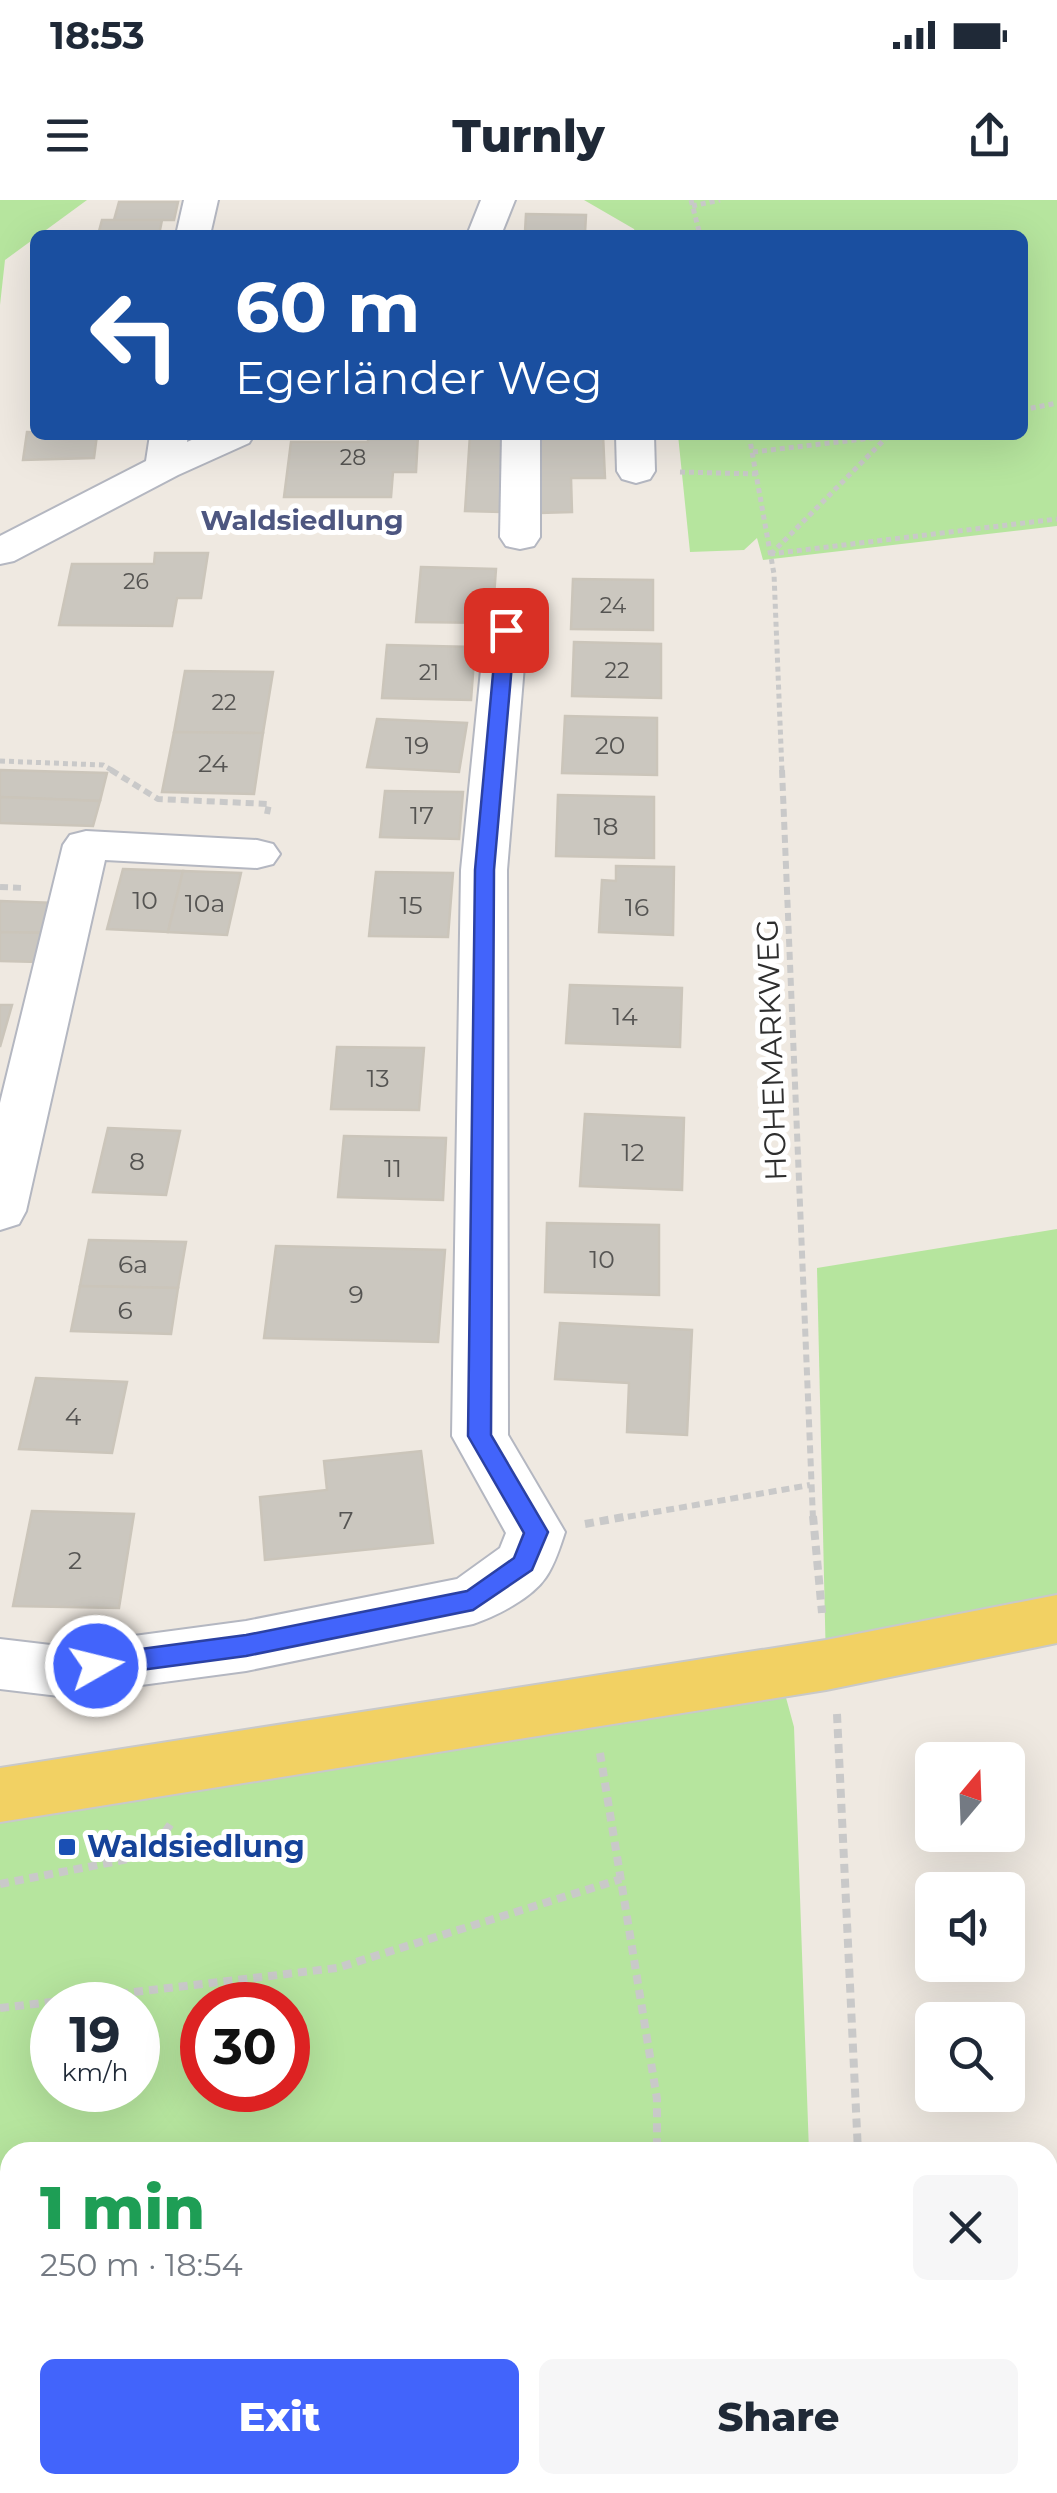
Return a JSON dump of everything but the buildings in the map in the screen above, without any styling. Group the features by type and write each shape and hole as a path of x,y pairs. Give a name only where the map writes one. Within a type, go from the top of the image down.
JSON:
{"main road":[{"path":"0,1795 826,1665 1057,1619"}],"street":[{"path":"193,230 201,200"},
{"path":"486,230 498,200"},
{"path":"0,552 166,451 213,440"},
{"path":"520,536 521,440"},
{"path":"0,1664 59,1671 190,1653 473,1600 524,1564 536,1532 480,1436 484,870 506,630"},
{"path":"0,1211 86,845 257,854"}],"path":[{"path":"699,230 692,203 720,200"},
{"path":"1028,409 1057,404"},
{"name":"HOHEMARKWEG","path":"750,440 770,554 786,817 810,1485 826,1665"},
{"path":"753,452 859,440"},
{"path":"770,554 883,440"},
{"path":"635,453 758,474"},
{"path":"770,554 1057,519"},
{"path":"0,762 102,765 158,799 269,804 257,854"},
{"path":"536,1532 810,1485"},
{"path":"826,1665 837,1701 858,2142"},
{"path":"598,1743 657,2098 656,2142"},
{"path":"0,2008 337,1968 620,1880"}],"green space":[{"path":"0,200 87,200 46,230 30,230 30,242 5,260 0,305"},
{"path":"584,200 1057,200 1057,526 763,560 757,538 744,550 690,552 679,440 1028,440 1028,230 634,229"},
{"path":"1057,1229 1057,1620 826,1665 817,1268"},
{"path":"785,1694 794,1727 809,2142 0,2142 0,1823"}],"place":[{"name":"Waldsiedlung","path":"67,1847"}],"district":[{"name":"Waldsiedlung","path":"302,520"}],"route":[{"path":"96,1666 246,1646 473,1600 524,1564 536,1532 480,1436 484,870 506,630"}]}
